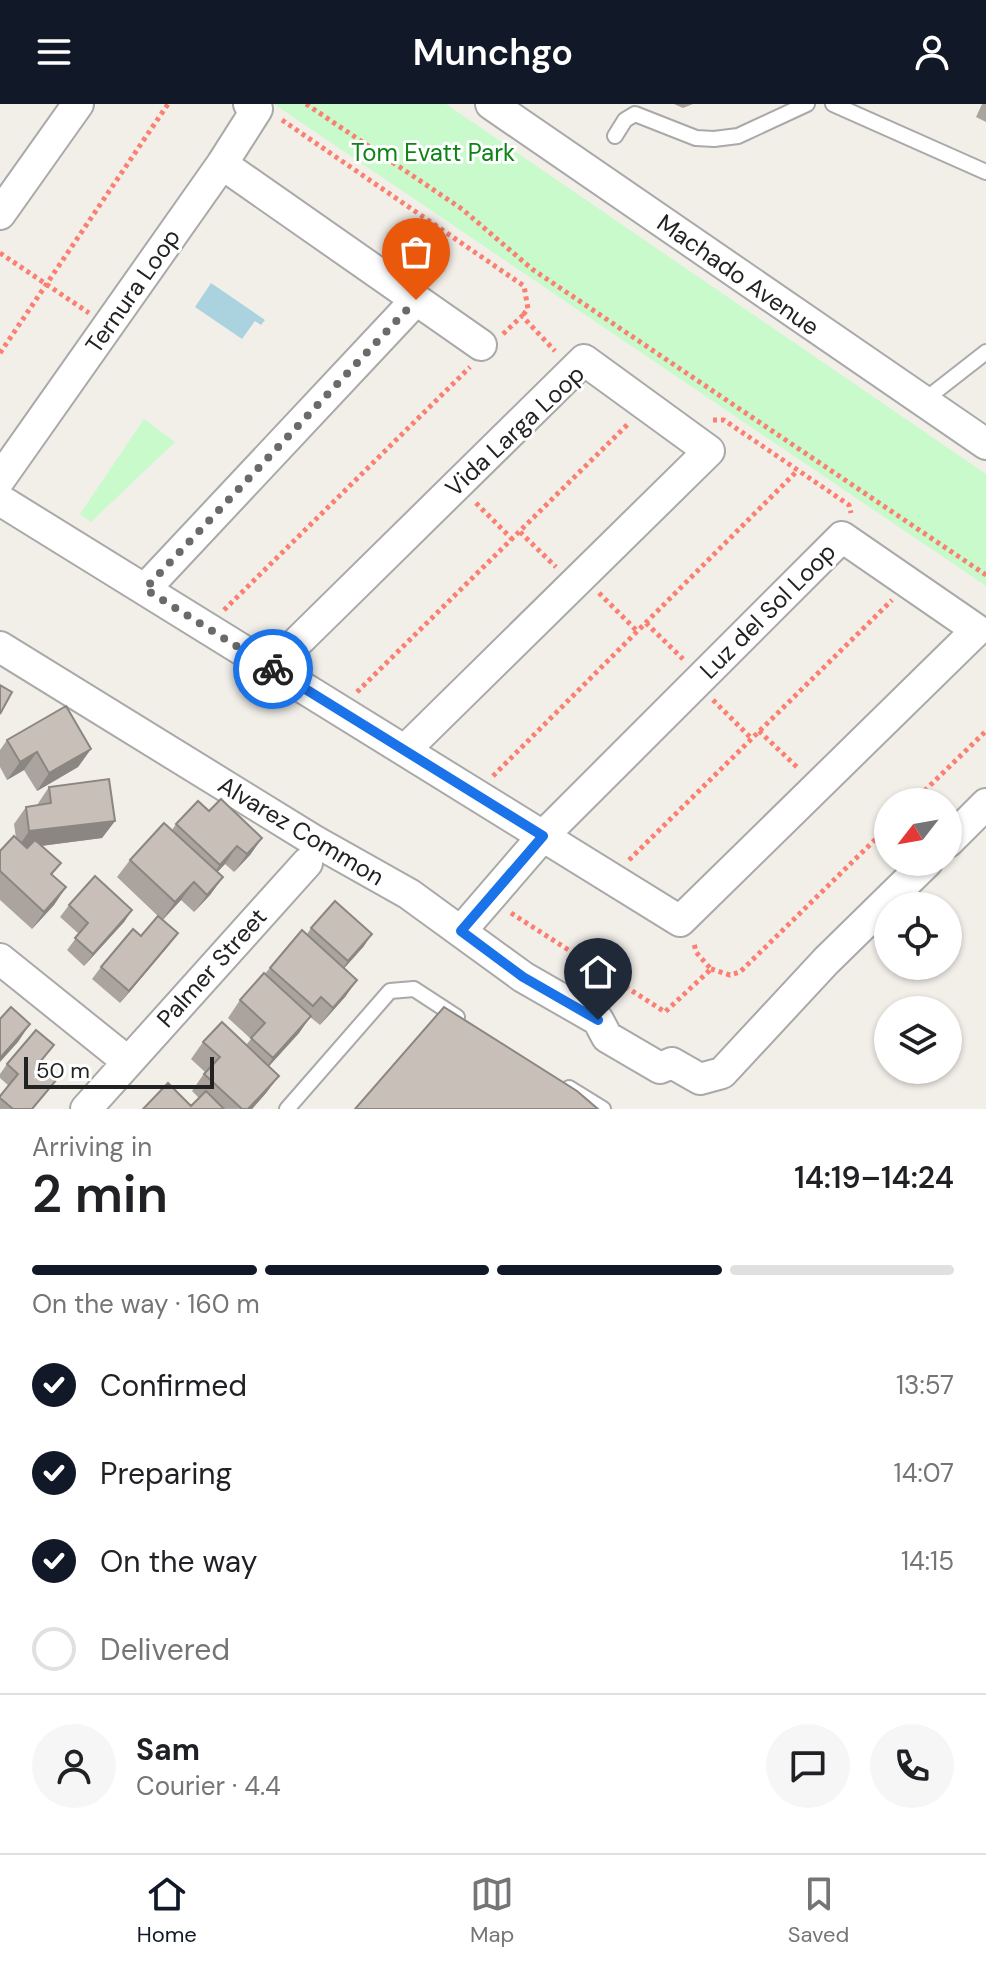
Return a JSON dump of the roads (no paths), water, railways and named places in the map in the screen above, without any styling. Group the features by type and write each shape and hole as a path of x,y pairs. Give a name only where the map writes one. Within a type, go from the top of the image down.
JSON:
{"street":[{"path":"0,214 78,104"},
{"name":"Machado Avenue","path":"491,104 986,444"},
{"name":"Ternura Loop","path":"0,479 222,164 253,107"},
{"path":"222,164 484,350"},
{"path":"145,589 416,300"},
{"name":"Vida Larga Loop","path":"271,668 584,360 709,451 405,750"},
{"path":"0,500 543,836"},
{"name":"Luz del Sol Loop","path":"461,931 543,836 842,537 977,630 683,918 543,836"},
{"name":"Alvarez Common","path":"0,647 313,840 409,894 523,977 598,1020 612,1016 669,1050 672,1063 711,1076 913,876"},
{"path":"962,828 986,804"},
{"name":"Palmer Street","path":"86,1109 307,863"},
{"path":"0,959 127,1061"}],"lane":[{"path":"615,136 625,120 635,114 696,138 738,136 807,104"},
{"path":"833,104 986,172"},
{"path":"922,402 986,352"},
{"path":"287,1109 390,991 414,989 477,1029"},
{"path":"553,1077 603,1109"}],"water":[{"path":"211,283 265,320 261,325 255,321 242,339 195,307"}],"park label":[{"name":"Tom Evatt Park","path":"433,153"}]}
